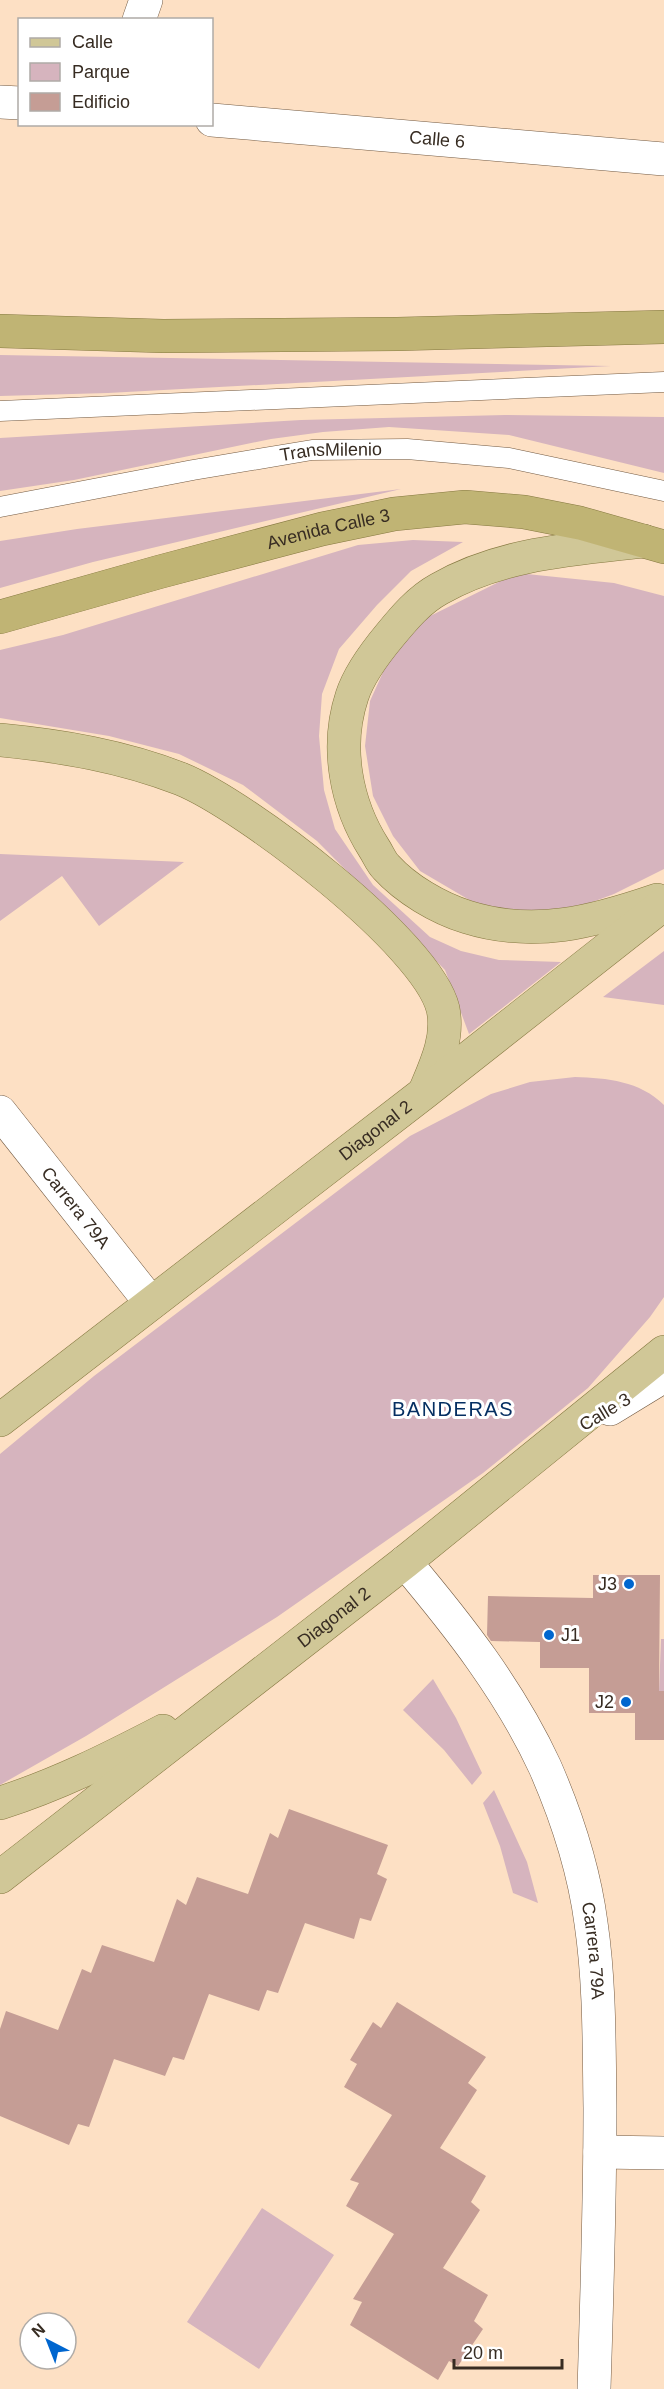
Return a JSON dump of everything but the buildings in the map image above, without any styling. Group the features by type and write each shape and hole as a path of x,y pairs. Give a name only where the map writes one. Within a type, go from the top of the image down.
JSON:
{"highway":[{"path":"0,331 175,336 397,334 664,327"},
{"name":"Avenida Calle 3","path":"0,617 322,529 394,514 465,507 524,512 580,523 654,544"}],"main road":[{"path":"654,544 523,556 477,570 437,590 407,614 371,658 352,695 345,725 345,768 353,810 386,866 408,886 436,903 466,916 504,925 565,926 609,916 664,897"},
{"path":"0,740 61,746 129,760 183,780 230,804 273,833 318,870 354,900 405,950 436,992 443,1010 442,1053 424,1093"},
{"name":"Diagonal 2","path":"0,1420 424,1093 664,904"},
{"name":"Diagonal 2","path":"0,1877 405,1562 664,1352"},
{"path":"0,1803 45,1789 103,1763 237,1692"}],"street":[{"path":"140,18 146,0"},
{"path":"0,102 18,104"},
{"name":"Calle 6","path":"213,120 664,159"},
{"name":"Carrera 79A","path":"0,1112 151,1303"},
{"name":"Calle 3","path":"547,1447 664,1376"},
{"name":"Carrera 79A","path":"405,1562 477,1652 508,1698 545,1768 578,1862 591,1923 598,2014 600,2152 594,2389"},
{"path":"600,2152 664,2153"}],"lane":[{"path":"0,411 664,382"},
{"name":"TransMilenio","path":"0,507 312,450 407,449 509,458 664,491"}],"green space":[{"path":"0,355 611,366 108,393 0,396"},
{"path":"505,415 664,417 664,473 509,435 389,427 271,439 74,480 0,491 0,438 301,420"},
{"path":"401,489 93,562 0,588 0,541 77,529"},
{"path":"413,540 463,542 411,571 377,605 339,649 322,694 319,736 324,790 335,829 373,885 430,937 461,951 499,960 561,962 469,1034 445,970 317,841 243,785 179,754 109,736 0,718 0,650 63,635 358,545"},
{"path":"517,573 614,583 664,596 664,869 614,894 568,911 519,912 483,908 420,871 393,836 373,796 365,746 370,701 389,659 424,619"},
{"path":"0,854 184,862 99,926 62,876 0,921"},
{"path":"664,951 664,1005 603,997"},
{"path":"575,1077 622,1082 655,1097 664,1105 664,1297 650,1317 588,1388 483,1473 277,1617 86,1736 0,1785 0,1454 94,1376 410,1136 491,1094 530,1082"},
{"path":"661,1639 664,1639 664,1691 659,1691"},
{"path":"433,1679 456,1718 482,1773 472,1785 444,1750 403,1710"},
{"path":"494,1790 527,1862 538,1903 513,1893 500,1846 483,1803"},
{"path":"262,2208 334,2255 259,2369 187,2322"}],"place":[{"name":"J3","path":"629,1584"},
{"name":"J1","path":"549,1635"},
{"name":"J2","path":"626,1702"}],"district":[{"name":"BANDERAS","path":"453,1409"}]}
